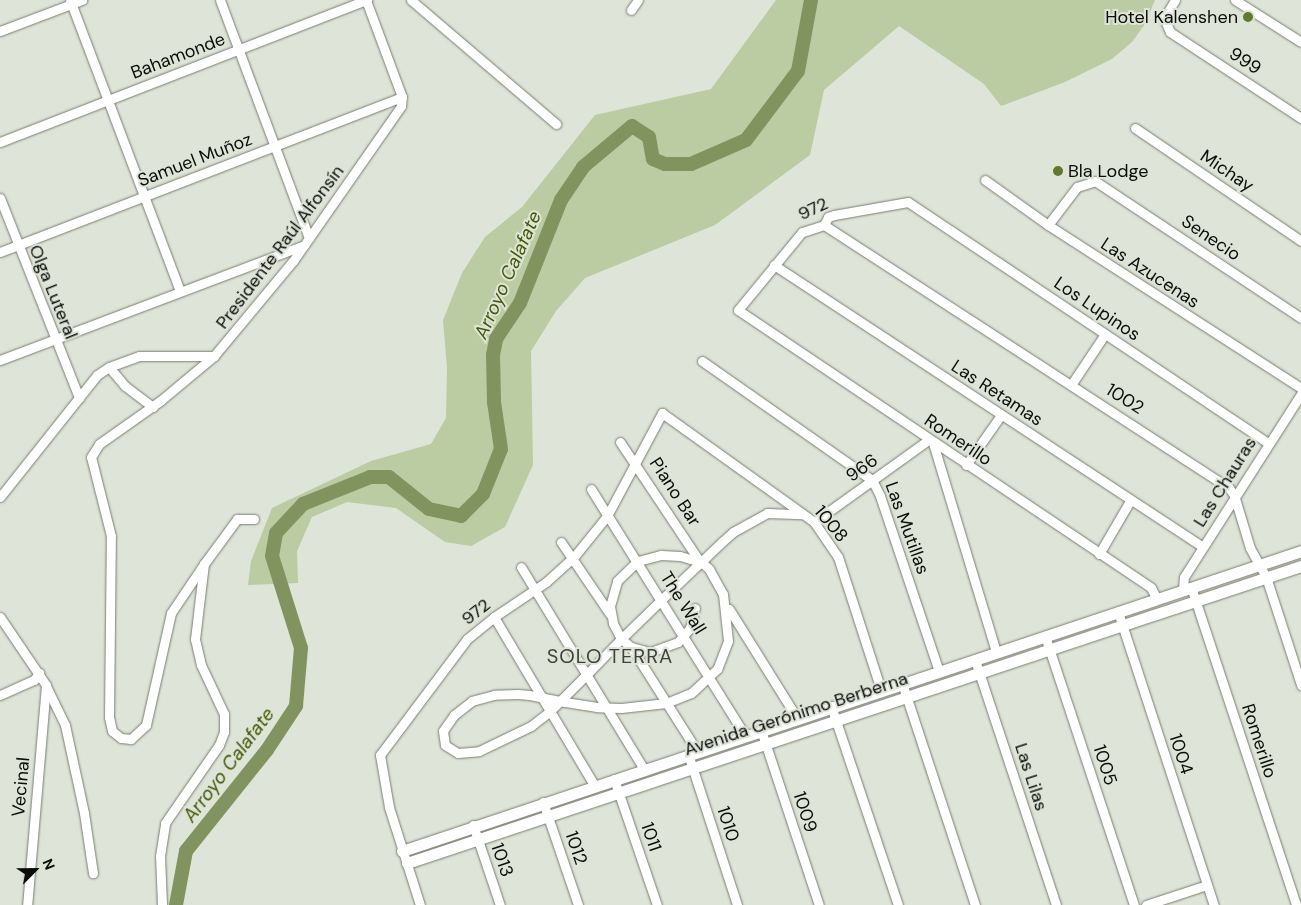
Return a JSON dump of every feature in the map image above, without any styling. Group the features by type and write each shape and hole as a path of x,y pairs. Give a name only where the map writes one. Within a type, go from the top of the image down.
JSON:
{"street":[{"path":"0,31 71,2 82,0"},
{"path":"0,360 307,241 220,0"},
{"path":"366,0 402,98"},
{"name":"Bahamonde","path":"0,142 366,0"},
{"path":"411,0 556,124"},
{"path":"631,10 638,0"},
{"name":"999","path":"1175,0 1164,18 1170,32 1301,118"},
{"path":"1235,0 1301,42"},
{"path":"71,2 180,291"},
{"name":"Samuel Muñoz","path":"0,252 402,98"},
{"name":"Presidente Raúl Alfonsín","path":"204,564 171,613 146,725 132,739 121,738 112,731 109,717 111,536 91,457 99,444 153,407 214,356 307,241 398,115 402,98"},
{"name":"Michay","path":"1135,128 1301,241"},
{"name":"Las Azucenas","path":"985,180 1048,225 1301,388"},
{"name":"Senecio","path":"1048,225 1076,188 1089,181 1102,185 1301,318"},
{"name":"Olga Luteral","path":"0,198 54,339 79,398"},
{"name":"972","path":"738,310 802,232 824,225 828,217 834,215 908,202"},
{"name":"Los Lupinos","path":"908,202 1268,443"},
{"name":"1002","path":"824,225 1229,488 1234,495"},
{"name":"Las Retamas","path":"774,265 1130,501 1203,547"},
{"name":"Romerillo","path":"738,310 1151,588 1157,599"},
{"path":"1071,385 1105,334"},
{"path":"0,497 96,376 109,367 139,356 214,356"},
{"name":"Las Mutillas","path":"702,361 872,480 939,671"},
{"path":"109,367 125,386 153,407"},
{"name":"Las Chauras","path":"1187,589 1184,577 1234,495 1301,394"},
{"name":"972","path":"420,905 384,788 380,755 456,651 494,617 535,590 573,558 607,516 662,413"},
{"name":"1008","path":"662,413 814,522 838,558 881,690"},
{"path":"966,465 1001,415"},
{"path":"931,441 996,652"},
{"name":"966","path":"814,522 872,480 931,441"},
{"name":"Piano Bar","path":"620,442 636,463 701,562 718,581 726,605"},
{"name":"The Wall","path":"591,488 607,516 662,599 745,735"},
{"path":"1234,495 1258,565 1266,577 1301,685"},
{"path":"1099,554 1130,501"},
{"path":"726,605 728,641 724,655 710,677 690,693 666,703 607,708 560,701 542,698 506,693 472,701 447,723 443,731 445,745 458,753 478,751 520,733 550,711 560,701 587,674 622,639 662,599 732,532 758,516 774,512 802,514"},
{"path":"162,905 160,856 165,823 219,745 224,732 224,714 201,665 195,639 204,564 237,519 254,519"},
{"path":"561,542 612,615 622,639"},
{"name":"Avenida Gerónimo Berberna","path":"402,851 473,825 975,660 1301,550"},
{"path":"612,615 611,599 617,581 638,562 670,555 701,562"},
{"name":"Avenida Gerónimo Berberna","path":"407,863 692,766 907,697 1301,566"},
{"path":"521,567 644,769"},
{"name":"Romerillo","path":"1187,589 1196,601 1296,905"},
{"path":"726,605 797,718"},
{"path":"631,647 660,651 674,645 684,635 695,608"},
{"name":"1004","path":"1118,612 1214,905"},
{"path":"0,617 39,673 65,725 84,813 93,873"},
{"path":"494,617 594,785"},
{"name":"1005","path":"1045,636 1134,905"},
{"name":"1010","path":"622,639 631,647 666,703 692,752 692,766 737,905"},
{"name":"Las Lilas","path":"975,660 1056,905"},
{"path":"0,695 34,680 39,673"},
{"path":"902,683 975,905"},
{"name":"Vecinal","path":"26,905 46,685"},
{"path":"831,706 898,905"},
{"name":"1009","path":"761,730 819,905"},
{"name":"1011","path":"614,778 657,905"},
{"name":"1012","path":"543,802 578,905"},
{"name":"1013","path":"473,825 500,905"},
{"path":"1146,905 1207,885"}],"green space":[{"path":"776,0 1155,0 1145,24 1132,42 1112,59 1065,82 1001,106 984,84 899,26 824,90 810,155 715,225 585,278 556,311 531,351 533,465 505,527 471,546 445,542 396,508 347,502 312,517 297,551 298,583 248,585 251,561 272,508 371,461 431,444 446,418 447,368 443,320 462,273 485,237 522,207 595,115 711,89"}],"waterway":[{"name":"Arroyo Calafate","path":"176,905 186,851 267,750 296,706 301,648 272,556 276,533 303,504 370,477 389,477 429,509 461,516 483,494 501,449 494,402 493,355 496,339 520,303 561,200 583,167 632,126 649,137 653,159 665,164 691,164 746,140 798,71 811,0"}],"place":[{"name":"Hotel Kalenshen","path":"1248,17"},
{"name":"Bla Lodge","path":"1058,171"}],"district":[{"name":"SOLO TERRA","path":"610,656"}]}
